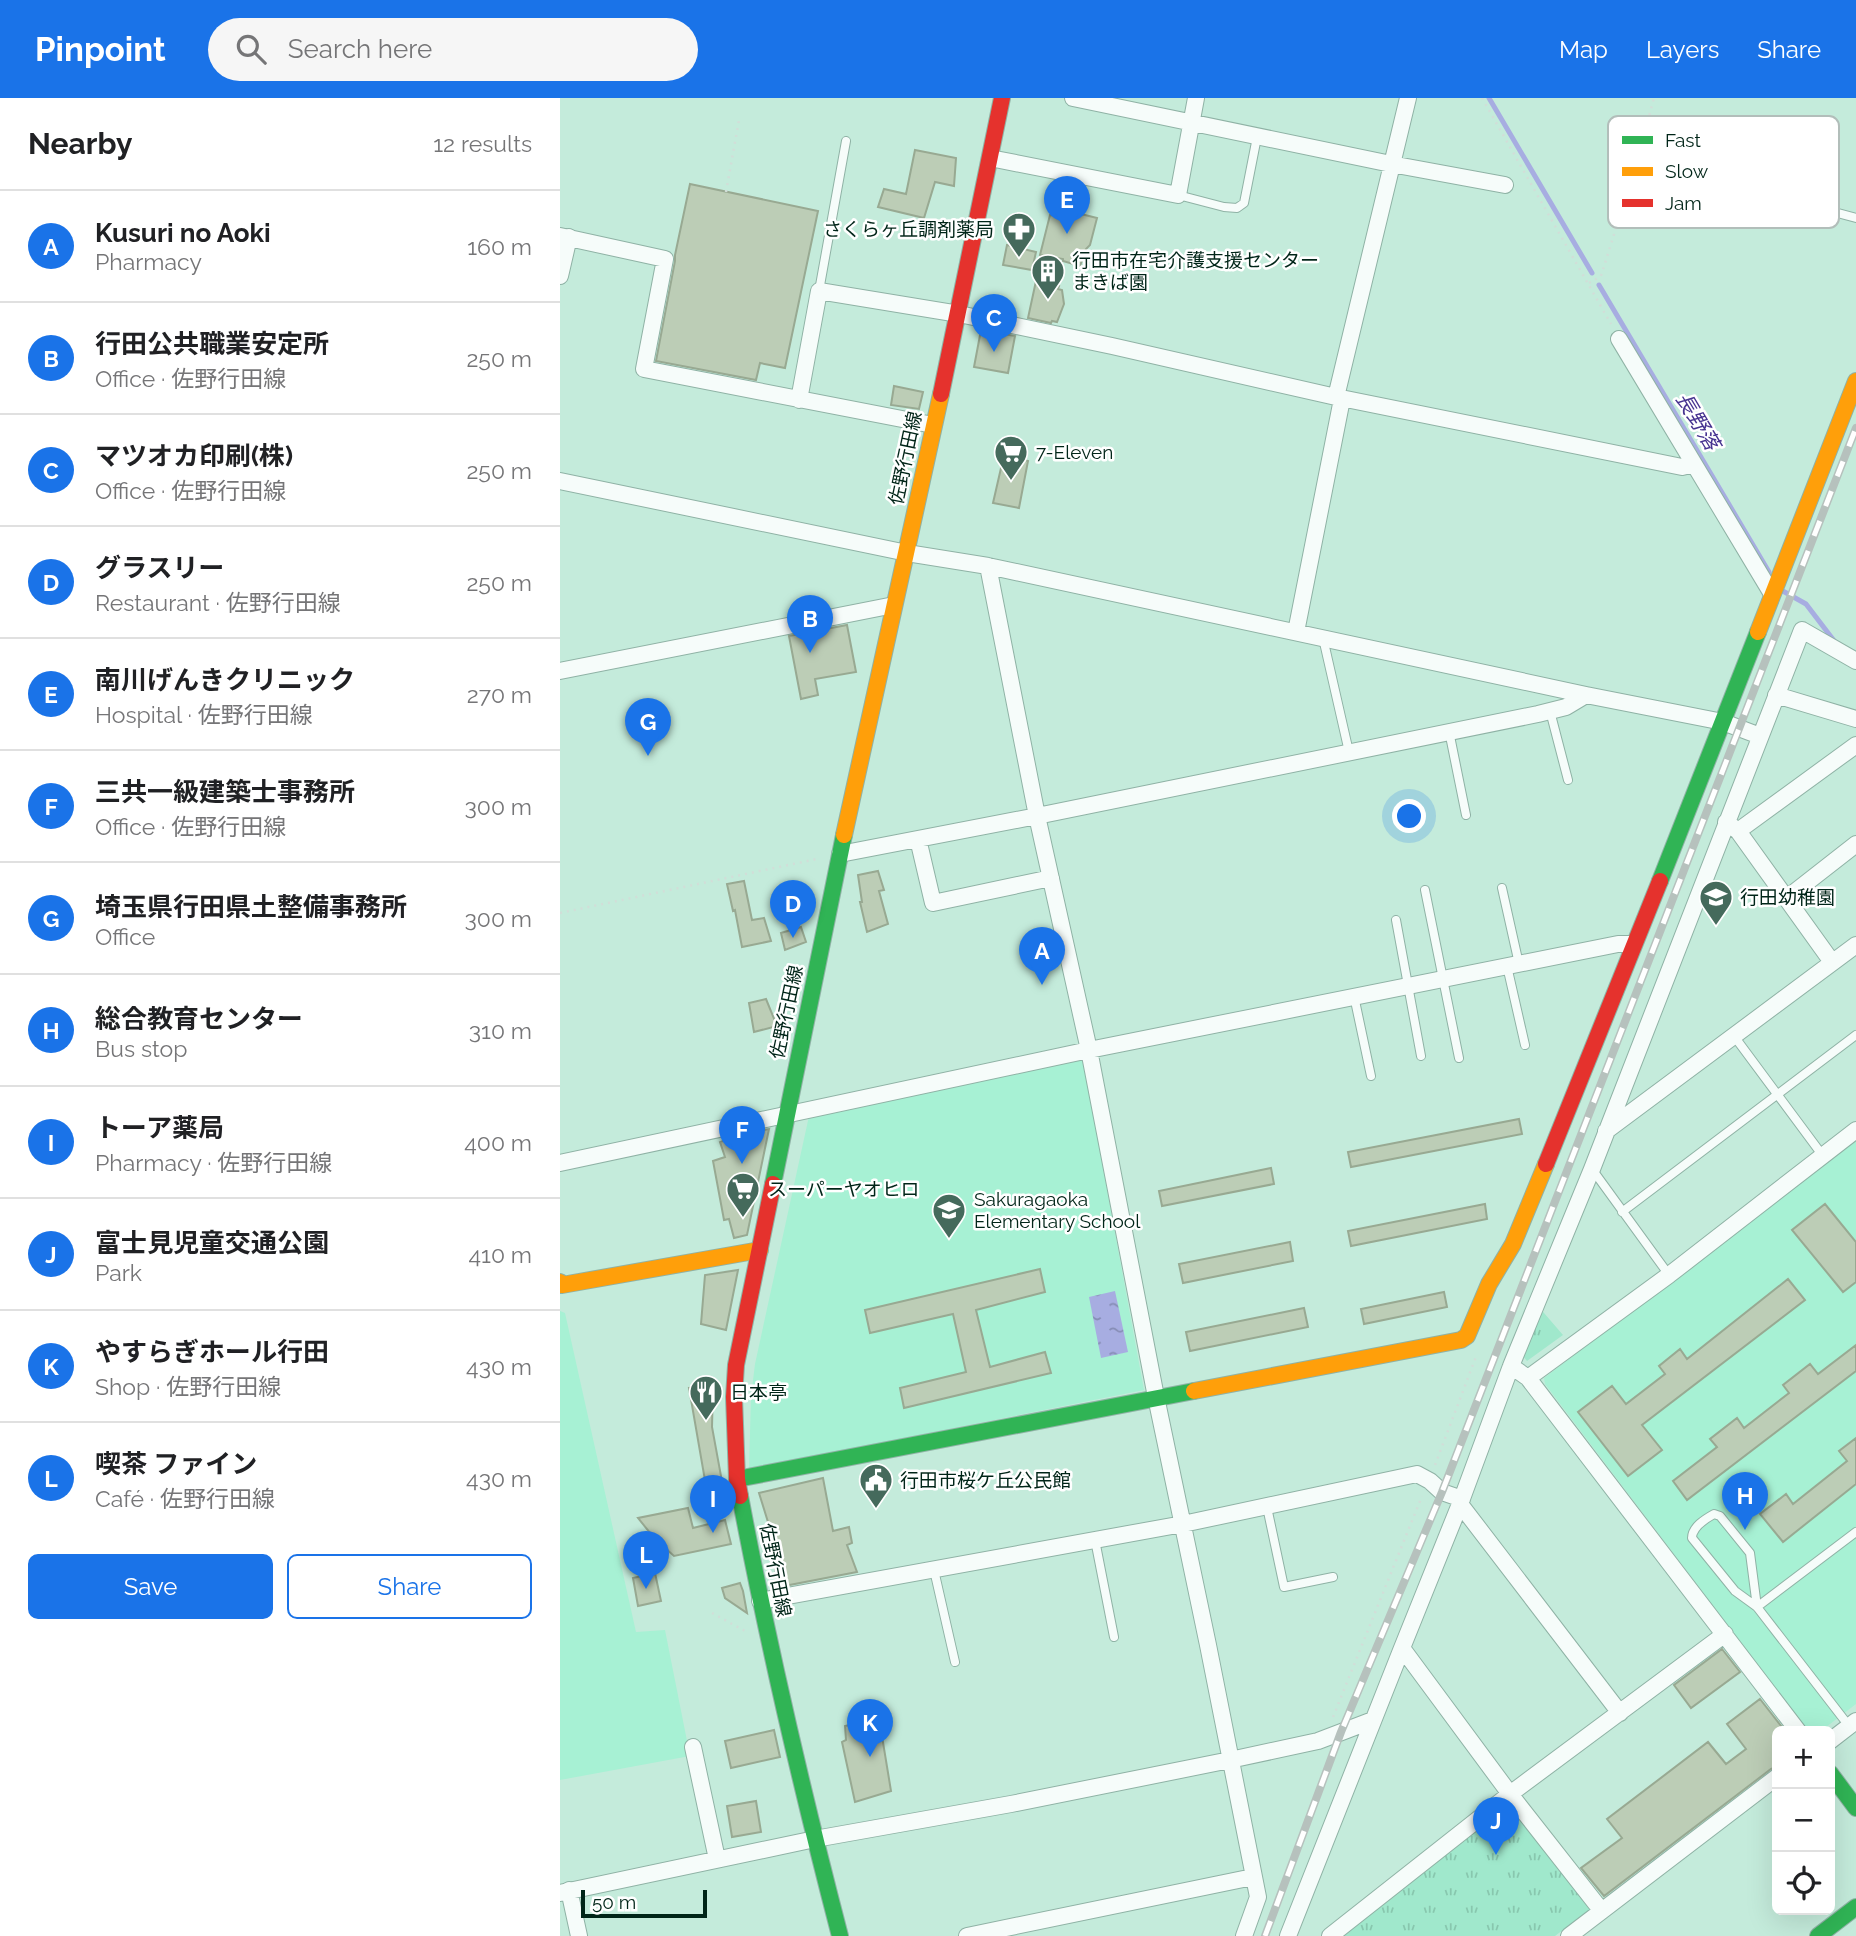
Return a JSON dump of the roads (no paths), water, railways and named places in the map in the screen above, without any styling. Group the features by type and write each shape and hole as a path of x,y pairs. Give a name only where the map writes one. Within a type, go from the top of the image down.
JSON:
{"street":[{"name":"佐野行田線","path":"840,1936 769,1645 737,1479 734,1397 736,1365 840,854 959,314 1002,98"},
{"path":"1073,98 1505,185"},
{"path":"989,158 1178,195 1196,98"},
{"path":"1296,632 1339,398 1408,98"},
{"path":"560,276 564,237 665,259 644,369 933,425"},
{"path":"799,400 819,291 959,314 1339,398 1682,467 1694,464"},
{"path":"1619,339 1772,594"},
{"path":"737,1479 1461,1340 1467,1336 1489,1284 1513,1244 1723,722 1856,380"},
{"path":"560,481 907,554 988,566 1723,722 1760,736"},
{"path":"988,566 1037,816 1089,1050 1156,1397 1258,1897 1244,1936"},
{"path":"560,671 894,605"},
{"path":"1288,1936 1461,1502 1511,1366 1732,827 1760,736 1802,630 1856,661"},
{"path":"840,854 1550,711 1566,707 1586,695"},
{"path":"1776,695 1856,719"},
{"path":"1732,827 1856,745"},
{"path":"1732,827 1832,962"},
{"path":"918,839 933,903 1051,878"},
{"path":"1787,898 1856,844"},
{"path":"560,1163 1089,1050 1618,944 1633,944"},
{"path":"1606,1131 1856,945"},
{"path":"1528,1378 1669,1275 1856,1130"},
{"path":"560,1282 562,1285 760,1250"},
{"path":"1511,1366 1528,1378 1794,1726"},
{"path":"760,1601 1183,1524 1417,1474 1461,1502 1620,1713"},
{"path":"1330,1936 1510,1794 1725,1634"},
{"path":"1402,1648 1510,1794 1601,1910"},
{"path":"579,1936 565,1891 816,1839 1011,1804 1230,1760 1318,1741 1373,1720"},
{"path":"1835,1737 1853,1723"},
{"path":"694,1746 717,1860"},
{"path":"1835,1780 1856,1808"},
{"path":"1569,1936 1772,1781"},
{"path":"967,1936 1253,1877"},
{"path":"1818,1936 1856,1908"}],"lane":[{"path":"1178,195 1224,207 1237,208 1244,203 1257,136"},
{"path":"819,291 846,141"},
{"path":"1839,213 1856,218"},
{"path":"1323,638 1349,752"},
{"path":"1550,711 1568,780"},
{"path":"1449,732 1466,815"},
{"path":"1502,888 1525,1045"},
{"path":"1424,890 1459,1058"},
{"path":"1396,920 1421,1056"},
{"path":"1354,996 1371,1076"},
{"path":"1622,1212 1856,1035"},
{"path":"1734,1036 1823,1156"},
{"path":"1592,1169 1669,1275"},
{"path":"1266,1507 1284,1587 1332,1577"},
{"path":"1757,1607 1750,1553 1720,1516 1714,1514 1695,1528 1692,1538 1735,1591 1757,1607 1853,1723"},
{"path":"1757,1607 1856,1532"},
{"path":"1095,1540 1114,1637"},
{"path":"934,1570 955,1662"}],"water":[{"path":"1115,1291 1128,1352 1101,1358 1089,1297"}],"waterway":[{"name":"長野落","path":"1489,98 1592,273"},
{"name":"長野落","path":"1599,285 1769,572"},
{"name":"長野落","path":"1781,590 1806,604 1839,644"}],"railway":[{"path":"1265,1936 1341,1732 1442,1492 1856,428"}],"place":[{"name":"南川げんきクリニック","path":"1067,234"},
{"name":"さくらヶ丘調剤薬局","path":"1019,259"},
{"name":"行田市在宅介護支援センター まきば園","path":"1048,301"},
{"name":"マツオカ印刷(株)","path":"994,352"},
{"name":"7-Eleven","path":"1011,482"},
{"name":"行田公共職業安定所","path":"810,653"},
{"name":"埼玉県行田県土整備事務所","path":"648,756"},
{"name":"行田幼稚園","path":"1716,927"},
{"name":"グラスリー","path":"793,938"},
{"name":"Kusuri no Aoki","path":"1042,985"},
{"name":"三共一級建築士事務所","path":"742,1164"},
{"name":"スーパーヤオヒロ","path":"743,1219"},
{"name":"Sakuragaoka Elementary School","path":"949,1240"},
{"name":"日本亭","path":"706,1422"},
{"name":"行田市桜ケ丘公民館","path":"876,1510"},
{"name":"総合教育センター","path":"1745,1530"},
{"name":"トーア薬局","path":"713,1533"},
{"name":"喫茶 ファイン","path":"646,1589"},
{"name":"やすらぎホール行田","path":"870,1757"},
{"name":"富士見児童交通公園","path":"1496,1855"}]}
